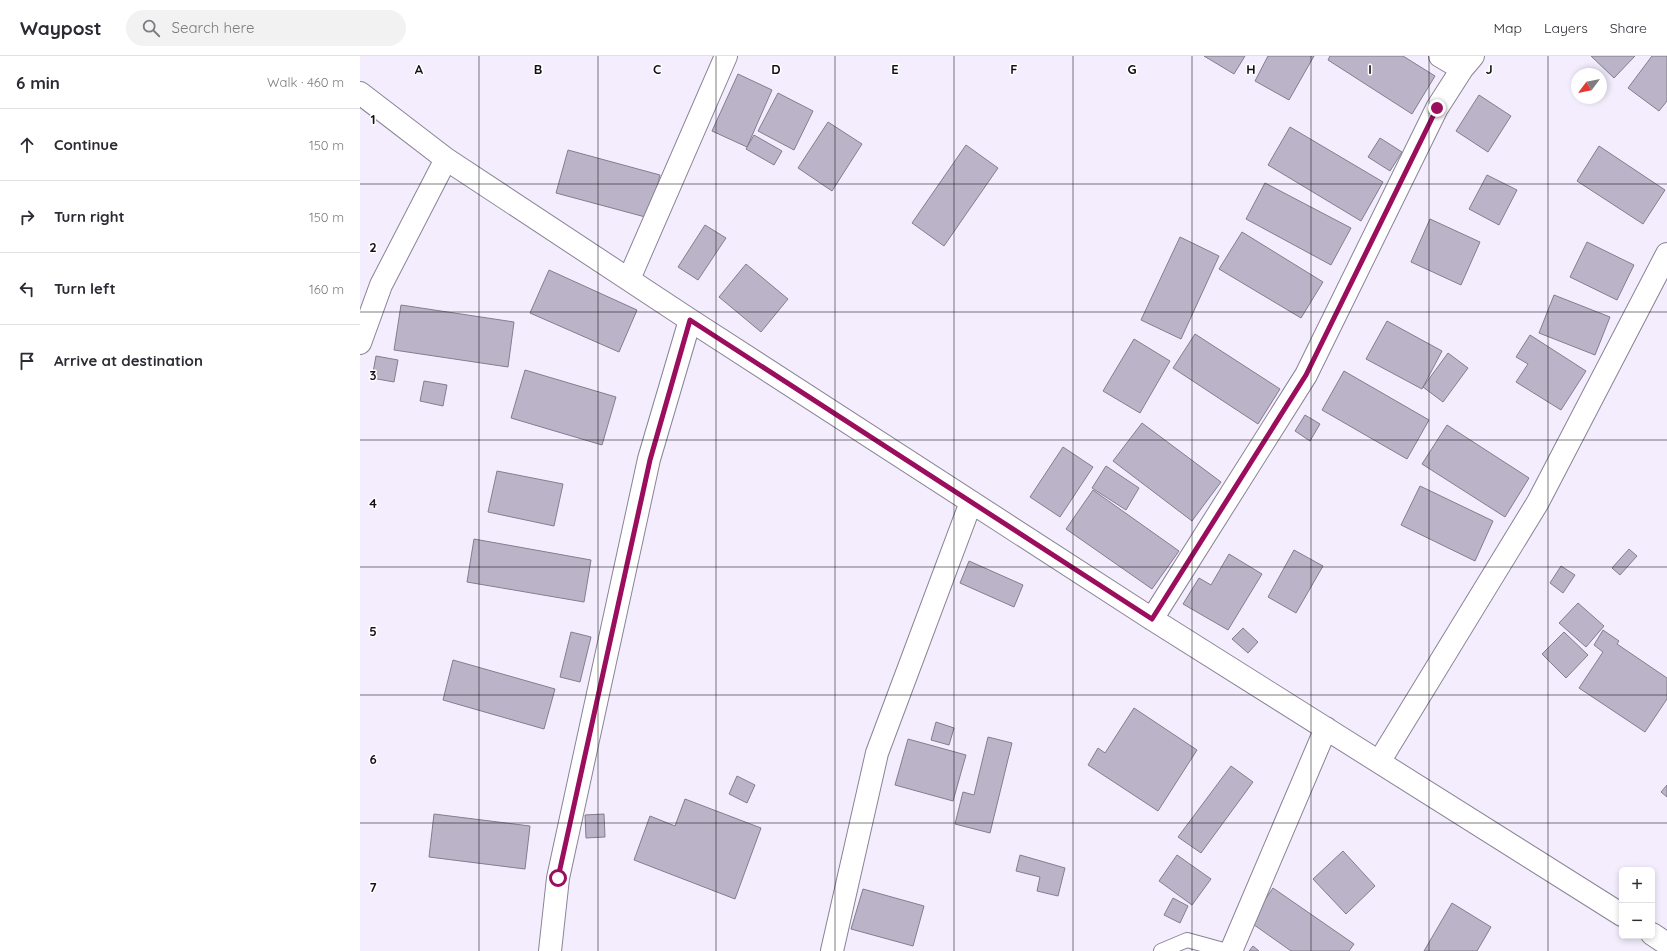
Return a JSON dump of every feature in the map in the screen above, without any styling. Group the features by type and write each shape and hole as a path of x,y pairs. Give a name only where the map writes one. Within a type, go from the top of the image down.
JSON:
{"street":[{"path":"628,279 726,56"},
{"path":"1152,619 1306,375 1437,108 1468,62 1440,56"},
{"path":"360,93 446,159 690,320 1152,619 1619,913"},
{"path":"360,343 366,312 381,286 446,159"},
{"path":"1379,762 1538,502 1667,254"},
{"path":"550,951 558,878 648,467 690,320"},
{"path":"832,951 877,753 971,502"},
{"path":"1231,951 1326,728"},
{"path":"1655,936 1667,944"}],"lane":[{"path":"1161,951 1187,940 1228,951"}],"building":[{"path":"1204,56 1245,56 1234,74"},
{"path":"1268,56 1314,56 1289,100 1255,81"},
{"path":"1330,56 1403,56 1435,76 1412,114 1328,60"},
{"path":"1591,56 1635,56 1614,78 1607,71 1607,68 1604,68"},
{"path":"1652,56 1667,56 1667,101 1659,111 1628,88"},
{"path":"738,74 772,90 747,147 712,131"},
{"path":"778,93 813,111 794,150 758,131"},
{"path":"1479,95 1511,116 1488,152 1456,131"},
{"path":"828,122 862,144 832,191 798,168"},
{"path":"1290,127 1383,182 1361,221 1268,165"},
{"path":"754,135 782,151 774,165 746,149"},
{"path":"1380,138 1402,152 1390,171 1368,157"},
{"path":"966,145 998,168 944,246 912,223"},
{"path":"1599,146 1665,190 1643,224 1577,181"},
{"path":"568,150 660,175 649,218 556,193"},
{"path":"1487,175 1517,190 1499,225 1469,209"},
{"path":"1265,183 1351,228 1331,265 1246,219"},
{"path":"1430,219 1480,242 1461,285 1411,262"},
{"path":"705,225 726,238 698,280 678,267"},
{"path":"1242,232 1323,282 1301,318 1219,269"},
{"path":"1180,237 1219,256 1181,339 1141,320"},
{"path":"1587,242 1634,265 1617,300 1570,277"},
{"path":"746,264 788,299 761,332 719,297"},
{"path":"549,270 637,310 619,352 530,313"},
{"path":"1554,295 1610,317 1595,355 1539,333"},
{"path":"401,305 514,322 508,367 394,350"},
{"path":"1387,321 1442,351 1422,389 1366,359"},
{"path":"1195,334 1280,389 1258,424 1173,368"},
{"path":"1530,335 1586,371 1561,410 1516,382 1528,364 1516,357"},
{"path":"1134,339 1170,361 1140,413 1103,391"},
{"path":"1448,353 1468,368 1443,402 1423,387"},
{"path":"376,356 398,360 394,382 372,378"},
{"path":"525,370 616,397 602,445 511,418"},
{"path":"1344,371 1429,420 1407,459 1322,410"},
{"path":"424,381 447,385 443,406 420,401"},
{"path":"1305,415 1320,424 1310,441 1295,431"},
{"path":"1142,423 1221,482 1192,521 1113,461"},
{"path":"1447,425 1529,478 1505,517 1422,464"},
{"path":"1063,447 1093,467 1060,517 1030,497"},
{"path":"1106,466 1139,488 1126,510 1092,488"},
{"path":"497,471 563,484 554,526 488,512"},
{"path":"1420,486 1493,521 1475,561 1401,525"},
{"path":"1093,490 1179,551 1152,589 1066,529"},
{"path":"474,539 591,560 584,602 467,582"},
{"path":"1629,549 1637,556 1620,575 1612,568"},
{"path":"1294,550 1323,566 1296,613 1268,597"},
{"path":"1229,554 1262,574 1228,630 1183,604 1199,578 1211,585"},
{"path":"969,561 1023,585 1014,607 960,583"},
{"path":"1561,566 1575,575 1563,593 1550,583"},
{"path":"1578,603 1604,626 1586,647 1559,623"},
{"path":"1243,628 1258,642 1248,653 1232,639"},
{"path":"1603,630 1619,641 1617,644 1667,678 1667,699 1645,732 1579,688 1603,652 1594,645"},
{"path":"571,632 591,637 580,682 560,677"},
{"path":"1564,632 1588,655 1566,678 1542,654"},
{"path":"453,660 555,689 544,729 443,700"},
{"path":"1134,708 1197,750 1158,811 1088,765 1098,748 1105,753"},
{"path":"936,722 954,728 949,745 931,740"},
{"path":"988,737 1012,743 990,833 955,824 963,792 974,795"},
{"path":"908,739 966,755 953,801 895,785"},
{"path":"1231,766 1253,782 1201,853 1178,837"},
{"path":"737,776 755,785 747,803 729,794"},
{"path":"1667,785 1667,797 1661,792"},
{"path":"685,799 761,828 735,899 634,860 650,816 675,826"},
{"path":"434,814 530,826 525,869 429,857"},
{"path":"604,814 605,837 586,838 585,815"},
{"path":"1343,851 1375,886 1346,914 1313,879"},
{"path":"1020,855 1065,868 1058,896 1037,891 1040,877 1016,871"},
{"path":"1177,855 1211,879 1192,905 1159,881"},
{"path":"1273,888 1354,944 1349,951 1291,951 1250,922"},
{"path":"863,889 924,906 913,946 851,929"},
{"path":"1173,898 1188,906 1180,923 1164,915"},
{"path":"1452,903 1491,927 1477,951 1424,951"},
{"path":"1253,946 1259,951 1249,951"}],"route":[{"path":"558,878 650,460 690,320 1152,619 1306,375 1333,324 1437,108"}]}
